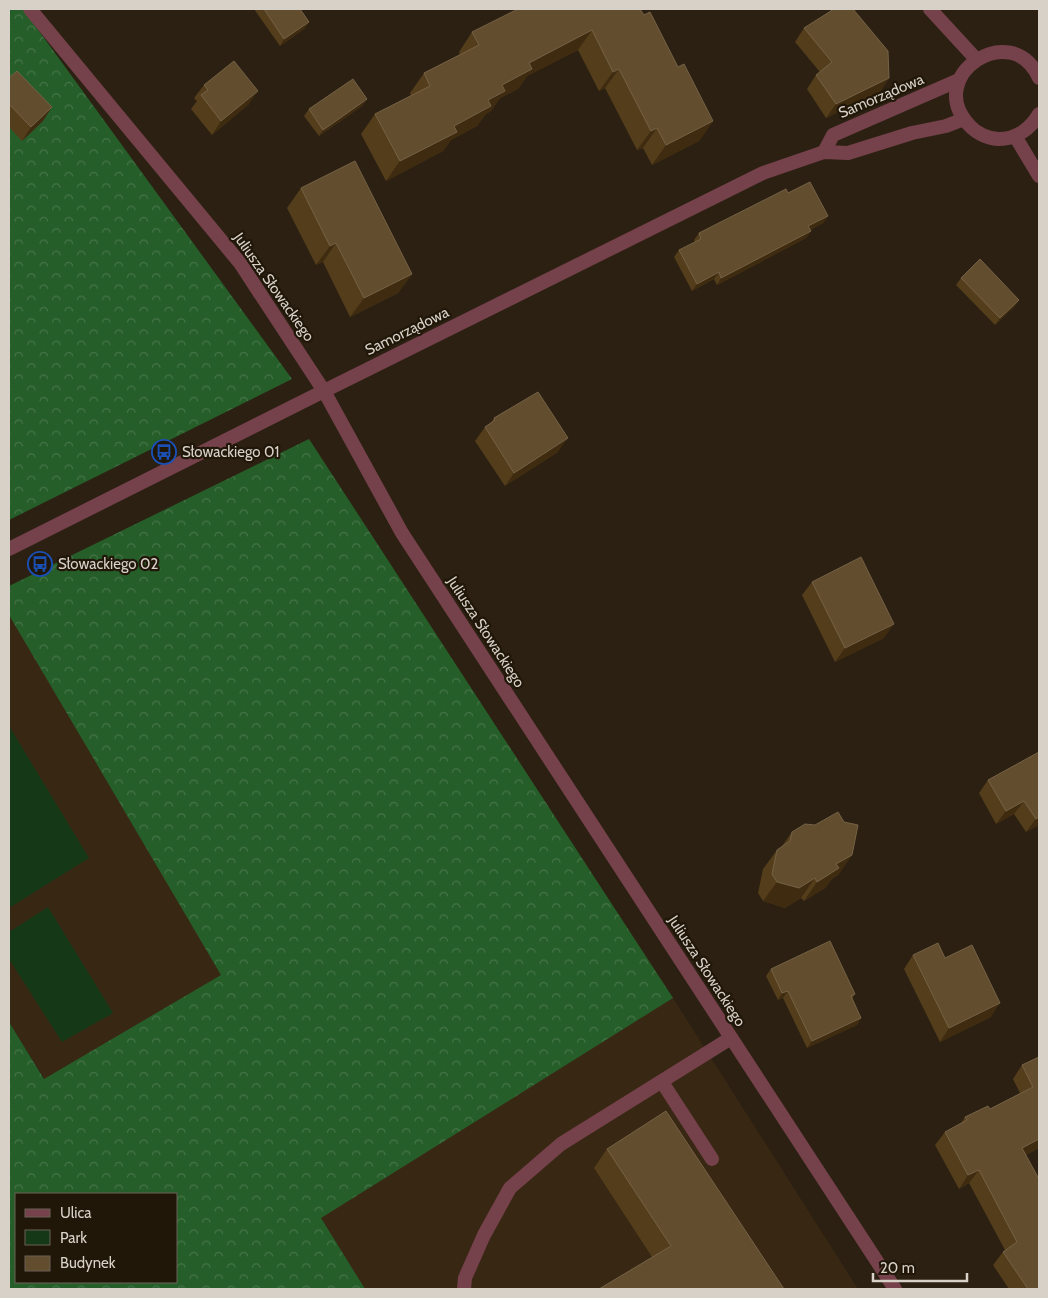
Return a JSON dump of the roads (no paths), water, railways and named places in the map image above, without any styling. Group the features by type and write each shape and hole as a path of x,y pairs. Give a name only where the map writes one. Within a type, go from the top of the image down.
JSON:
{"street":[{"name":"Juliusza Słowackiego","path":"30,9 240,263 324,391 402,533 895,1289"},
{"path":"930,9 976,59"},
{"path":"1038,74 1027,61 1015,55 1002,52 988,54 976,59 966,68 959,80 956,94 958,107 964,119 973,129 985,136 998,139 1015,136 1024,132 1039,114"},
{"name":"Samorządowa","path":"824,152 833,135 959,80"},
{"name":"Samorządowa","path":"9,549 763,173 824,152 848,153 912,133 946,126 964,119"},
{"path":"1015,136 1039,176"},
{"path":"464,1289 465,1278 484,1235 510,1188 560,1144 731,1038"},
{"path":"662,1082 712,1159"}],"place":[{"name":"Słowackiego 01","path":"164,452"},
{"name":"Słowackiego 02","path":"40,564"}]}
